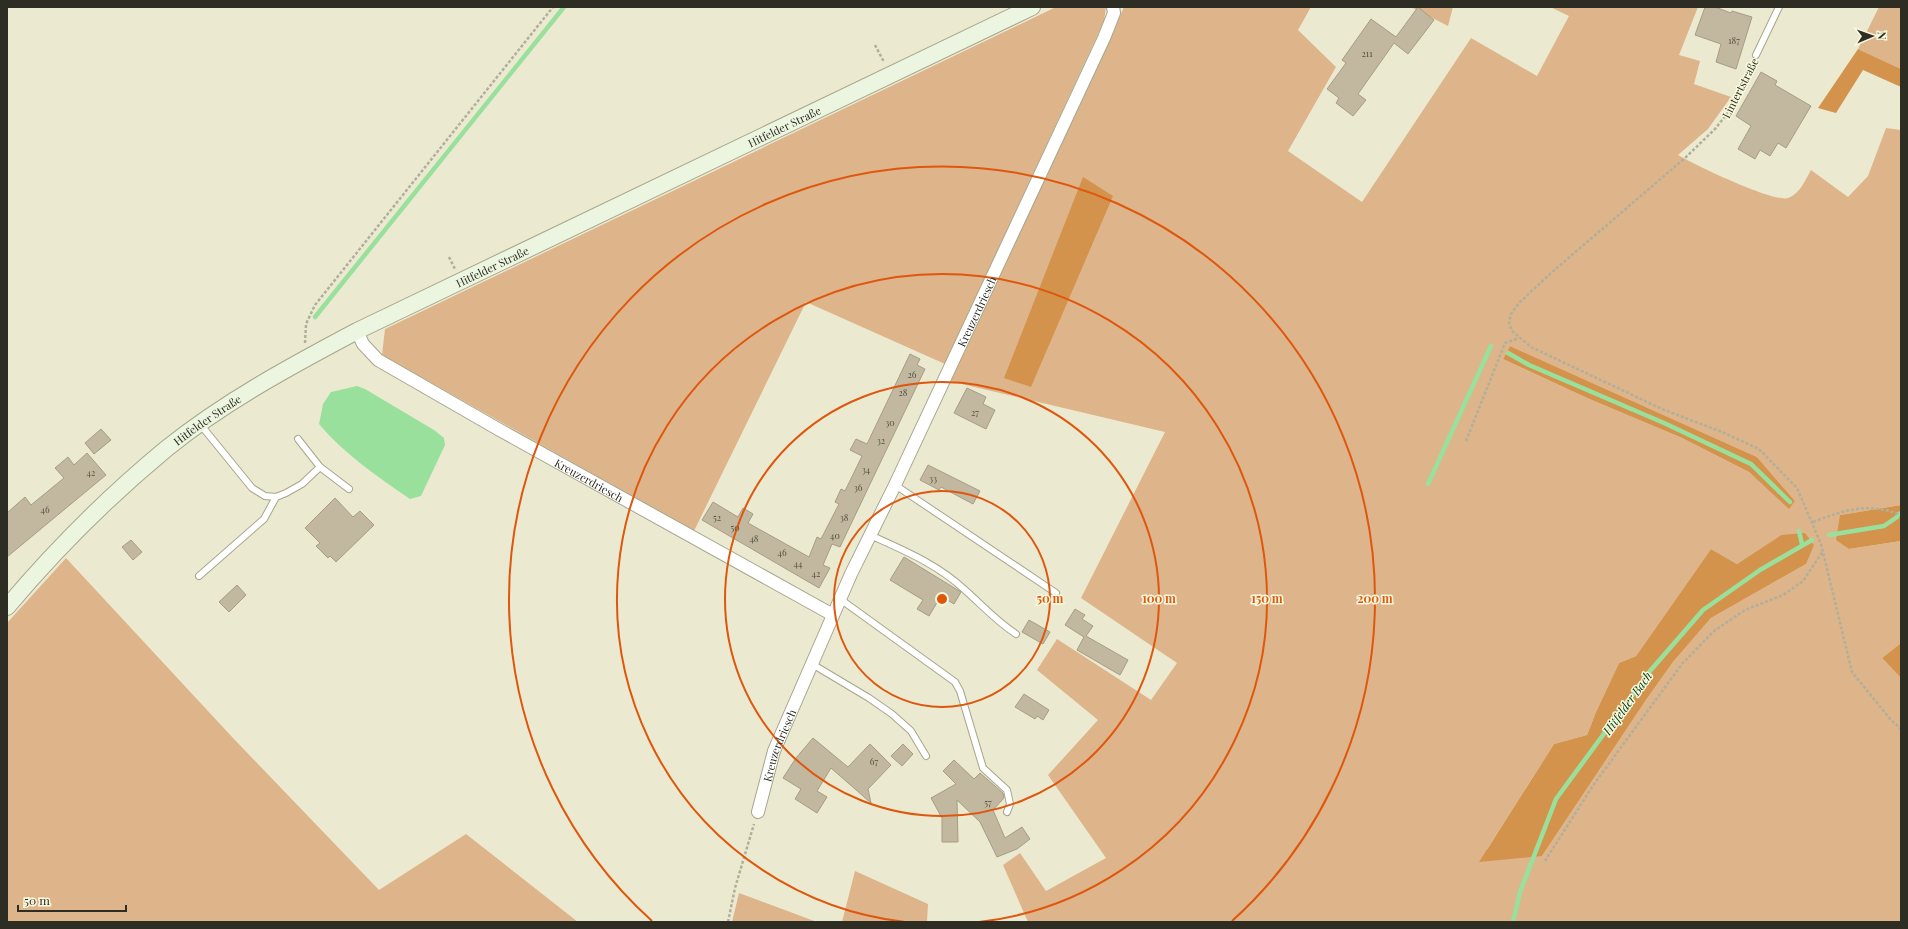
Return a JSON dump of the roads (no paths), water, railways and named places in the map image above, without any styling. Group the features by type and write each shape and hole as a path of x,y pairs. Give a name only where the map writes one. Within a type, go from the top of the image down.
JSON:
{"main road":[{"name":"Hitfelder Straße","path":"7,607 52,555 96,511 167,449 200,424 261,384 357,331 1032,7"}],"street":[{"name":"Kreuzerdriesch","path":"758,812 774,751 840,599 895,485 1104,38 1114,13 1113,7"},
{"name":"Kreuzerdriesch","path":"357,331 363,344 378,360 498,429 833,615"}],"lane":[{"name":"Lintertstraße","path":"1756,55 1779,7"},
{"path":"200,424 252,488 265,496 276,497 302,484 320,466"},
{"path":"298,438 320,466 349,489"},
{"path":"895,485 1056,593"},
{"path":"199,576 264,518 276,497"},
{"path":"870,535 923,559 965,590 1002,625 1016,634"},
{"path":"840,599 955,682 960,691 983,768 1007,790 1010,804 1007,812"},
{"path":"812,664 869,698 892,714 911,731 926,756"}],"waterway":[{"path":"315,317 564,7"},
{"path":"1428,484 1491,346"},
{"path":"1508,353 1529,365 1664,423 1751,464 1790,502"},
{"name":"Hitfelder Bach","path":"1829,535 1884,526 1897,517"},
{"path":"1799,531 1802,544"},
{"name":"Hitfelder Bach","path":"1513,922 1520,892 1556,799 1650,671 1703,610 1760,570 1812,540"}]}
